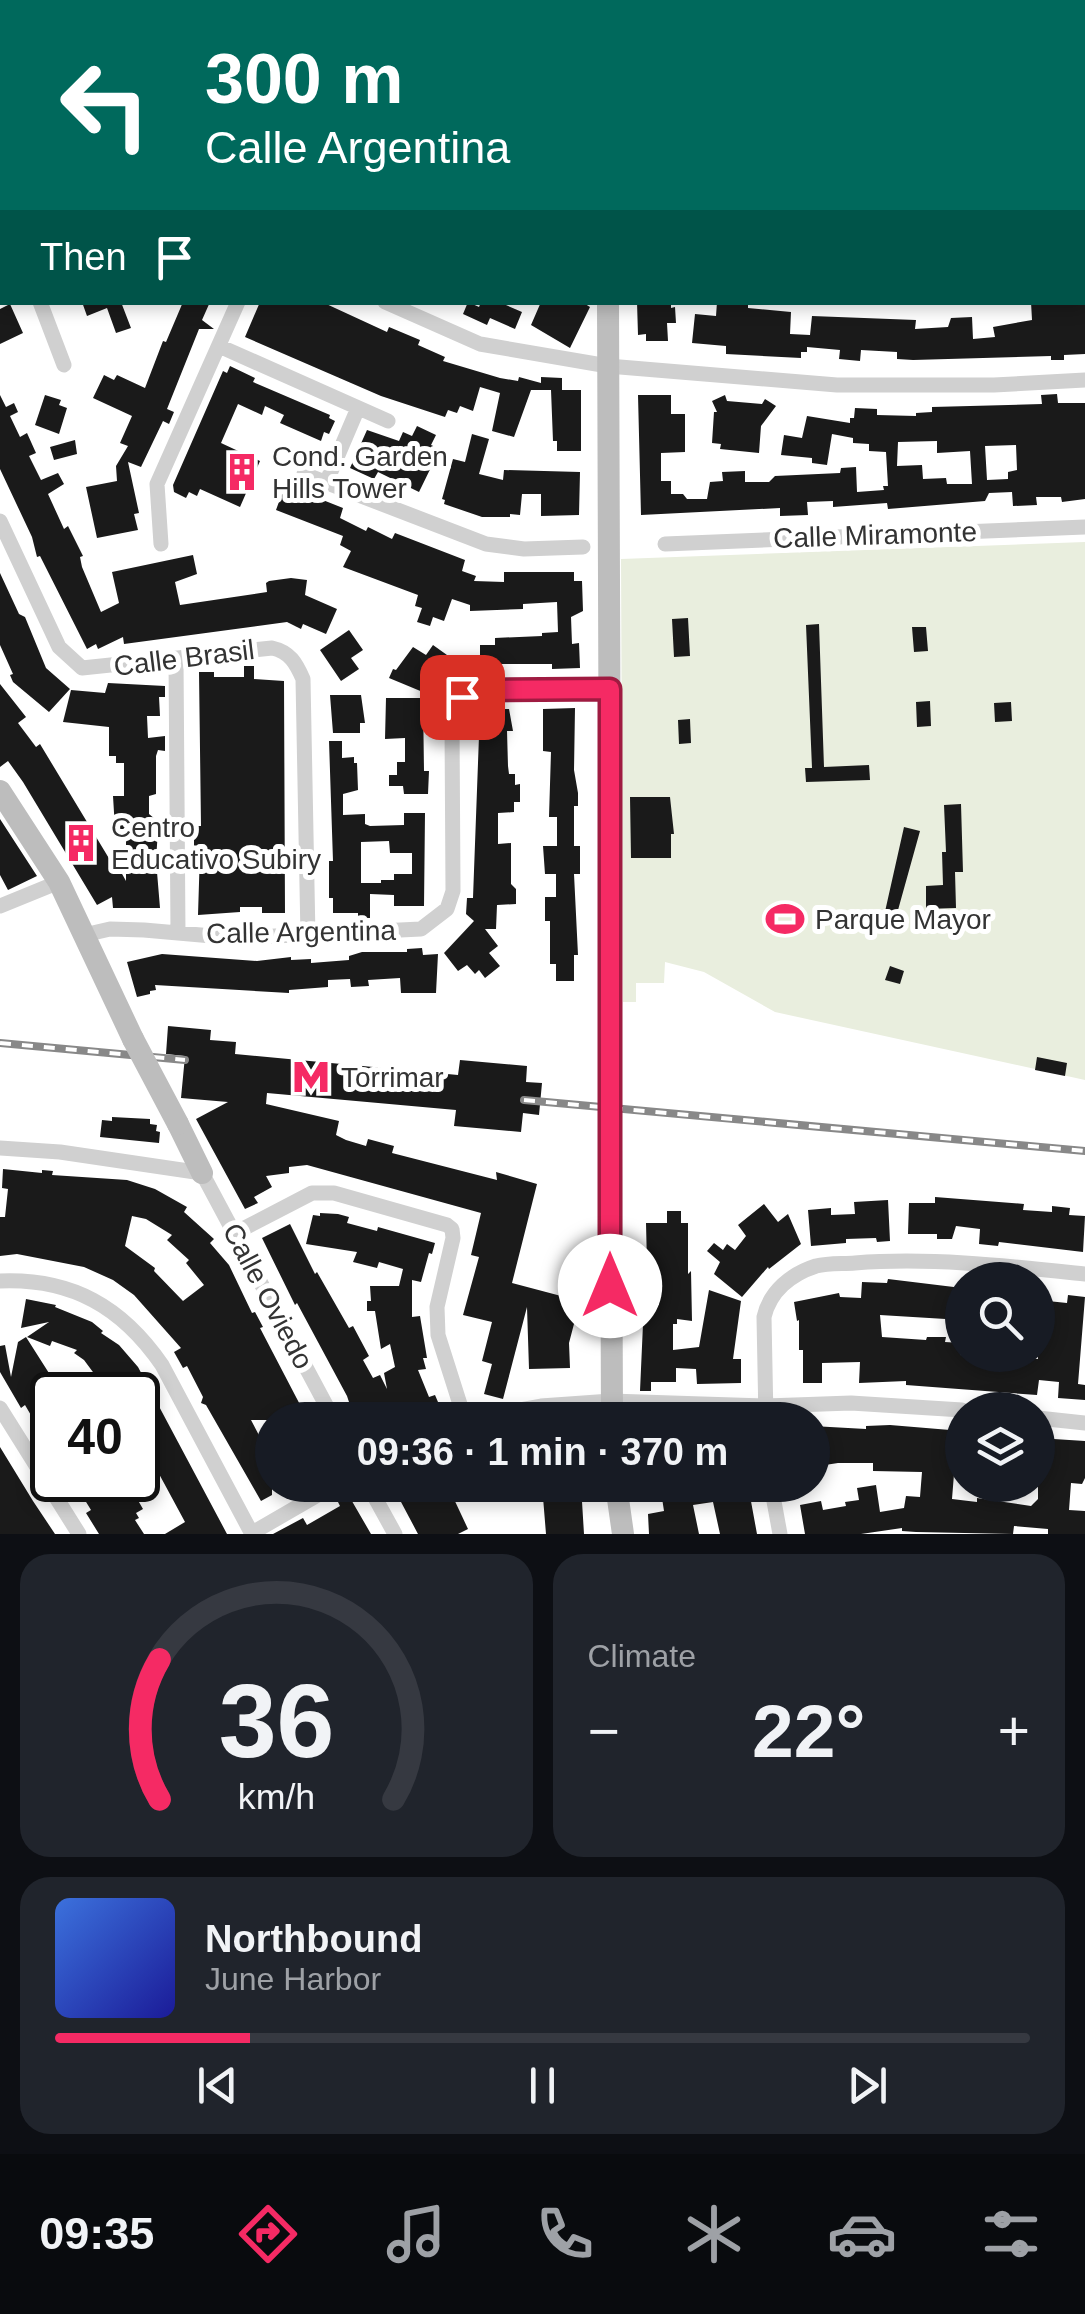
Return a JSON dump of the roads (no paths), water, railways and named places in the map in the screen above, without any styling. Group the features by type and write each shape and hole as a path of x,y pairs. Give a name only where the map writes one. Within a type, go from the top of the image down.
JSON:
{"street":[{"path":"41,305 64,366"},
{"path":"161,544 158,484 237,305"},
{"path":"392,305 480,344 608,366 837,385 994,385 1085,380"},
{"path":"608,305 612,1402"},
{"path":"218,346 388,421"},
{"path":"326,482 358,408"},
{"path":"304,474 486,544 524,550 583,547"},
{"name":"Calle Brasil","path":"0,520 59,646 82,668 272,648 285,651 297,665 303,678 308,936"},
{"name":"Calle Miramonte","path":"666,544 1085,527"},
{"path":"176,659 178,933"},
{"name":"Calle Argentina","path":"84,935 110,930 235,938 421,928 448,910 453,891 452,723 454,709 462,697 484,690 610,689"},
{"path":"2,796 59,882 133,1039 202,1172"},
{"path":"0,906 59,882"},
{"path":"0,1148 60,1152 202,1172"},
{"name":"Calle Oviedo","path":"202,1172 324,1402"},
{"path":"235,1233 312,1193 334,1193 447,1225 453,1238 437,1307 438,1334 460,1402"},
{"path":"766,1402 764,1317 780,1286 808,1270 889,1260 1085,1274"},
{"path":"0,1281 45,1282 94,1300 120,1316 162,1365 252,1533 306,1502"},
{"path":"830,1406 945,1409"},
{"path":"0,1408 79,1534"},
{"path":"1055,1420 1085,1423"},
{"path":"377,1502 395,1534"},
{"path":"618,1502 623,1534"},
{"path":"773,1502 780,1534"}],"railway":[{"path":"0,1043 185,1060"},
{"path":"524,1100 1085,1151"}],"place":[{"name":"Cond. Garden Hills Tower","path":"242,472"},
{"name":"Centro Educativo Subiry","path":"81,843"},
{"name":"Parque Mayor","path":"785,919"},
{"name":"Torrimar","path":"311,1077"}]}
